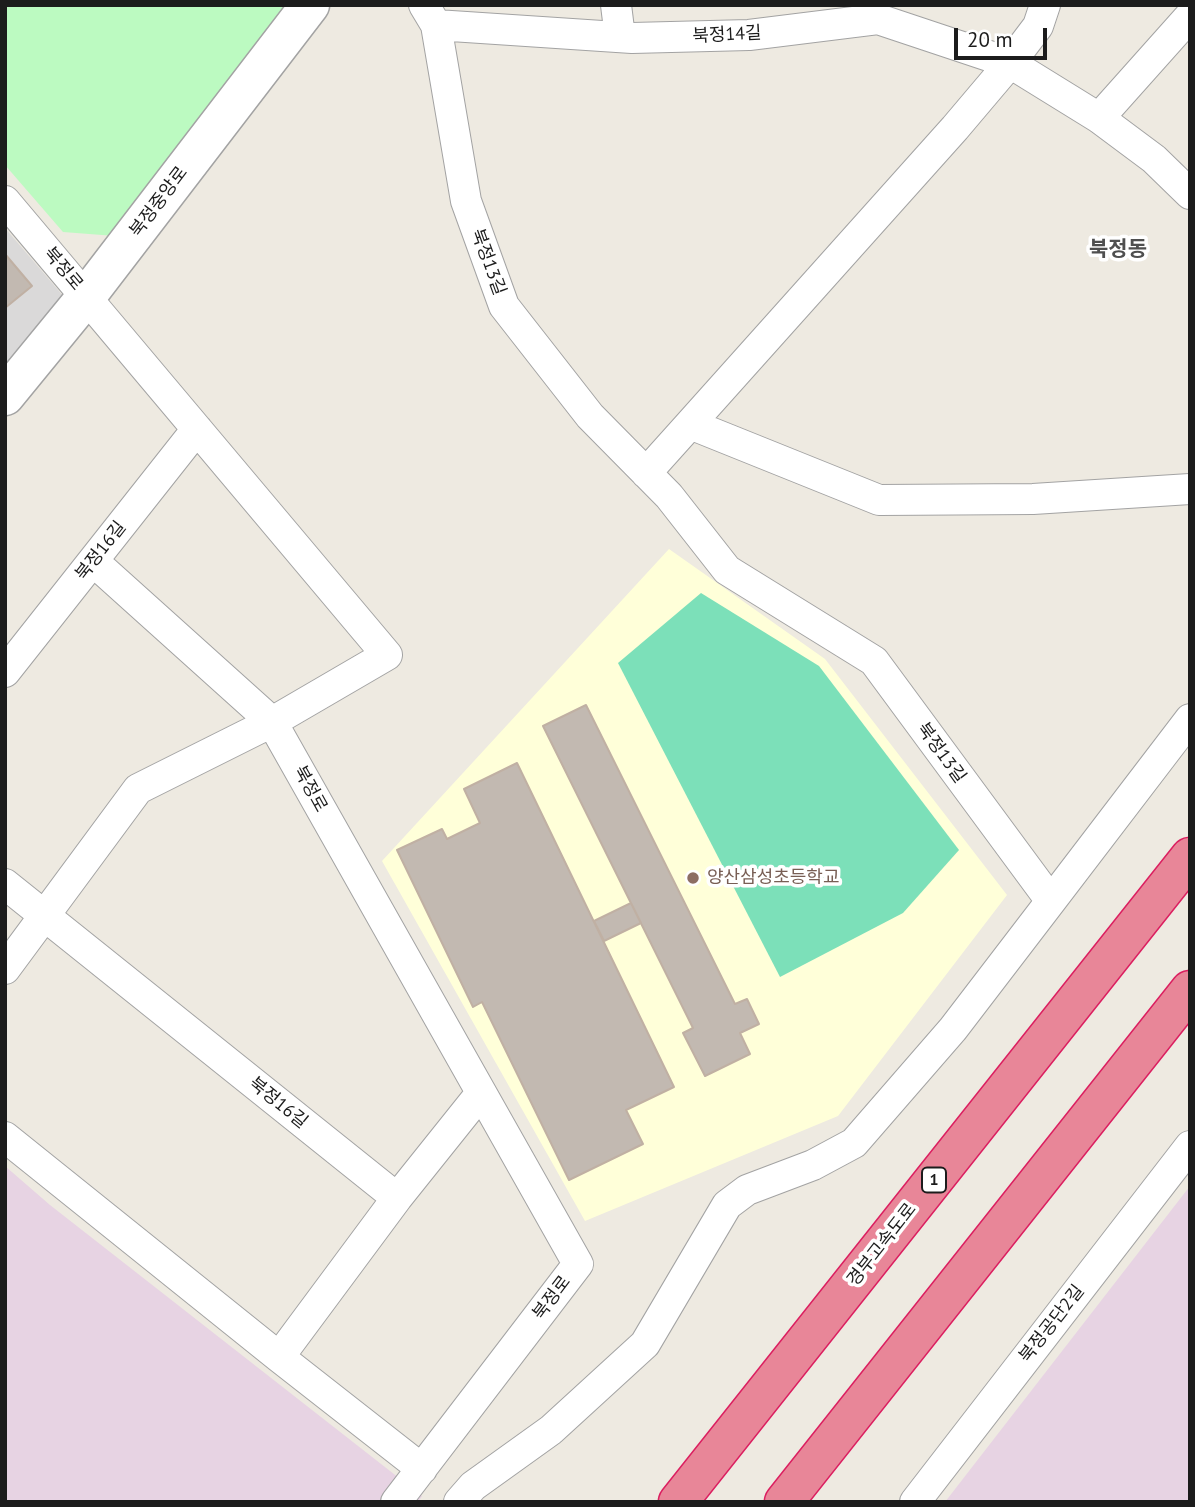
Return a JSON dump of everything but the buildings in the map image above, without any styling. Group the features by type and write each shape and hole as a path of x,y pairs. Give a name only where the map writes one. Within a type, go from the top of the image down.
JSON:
{"highway":[{"name":"경부고속도로","path":"678,1502 1190,857"},
{"path":"783,1502 1190,990"}],"street":[{"name":"북정중앙로","path":"5,396 86,297 310,5"},
{"path":"616,5 620,37"},
{"path":"646,473 955,128 1038,26 1045,5"},
{"name":"북정14길","path":"430,15 620,37 749,35 866,13 1010,63 1099,118 1154,159 1188,189"},
{"name":"북정13길","path":"430,15 466,201 504,306 590,416 669,496 727,570 873,661 1051,901"},
{"path":"1099,118 1190,16"},
{"name":"북정로","path":"5,201 387,655 272,722 578,1264 396,1502"},
{"path":"690,424 879,499 1033,499 1190,489"},
{"name":"북정16길","path":"5,672 197,429"},
{"path":"5,969 138,789 272,722 93,561"},
{"path":"458,1502 473,1486 551,1430 645,1344 727,1205 747,1190 813,1165 854,1143 953,1029 1190,719"},
{"name":"북정16길","path":"5,884 397,1198"},
{"path":"279,1357 397,1198 481,1093"},
{"path":"5,1137 422,1469"},
{"name":"북정공단2길","path":"915,1502 1190,1146"}],"shaded area":[{"path":"5,228 65,298 5,377"},
{"name":"양산삼성초등학교","path":"669,549 825,659 1007,895 838,1116 585,1221 382,861"},
{"path":"5,1166 50,1205 422,1496 418,1502 5,1502"},
{"path":"1190,1186 1190,1502 945,1502"}],"green space":[{"path":"5,5 288,5 115,236 63,232 5,165"},
{"path":"701,593 819,666 959,850 903,913 780,977 618,663"}],"place":[{"name":"양산삼성초등학교","path":"693,878"}],"district":[{"name":"북정동","path":"1118,250"}]}
